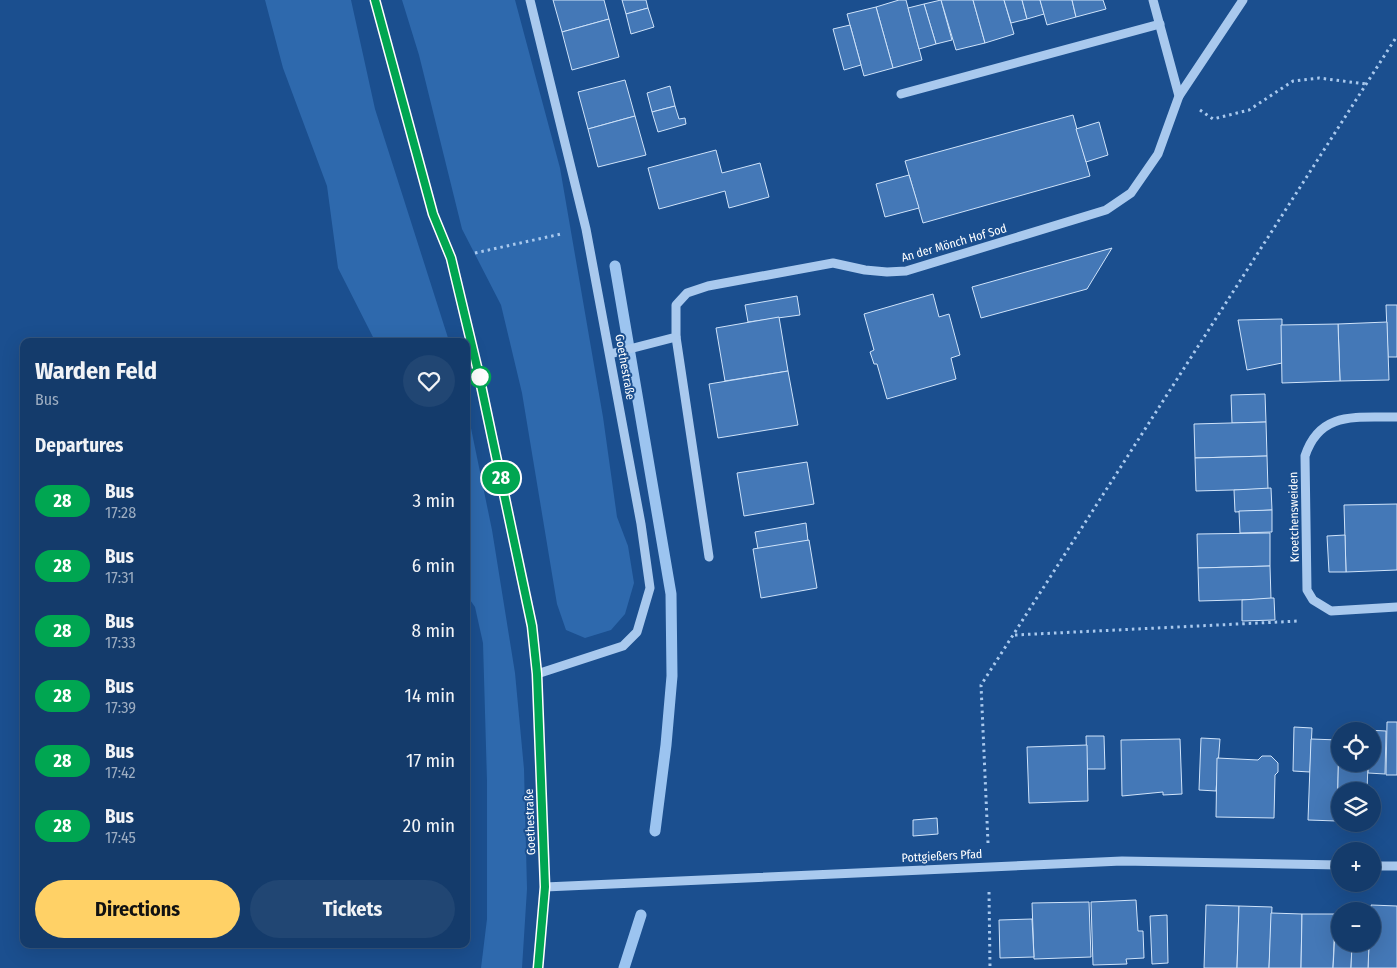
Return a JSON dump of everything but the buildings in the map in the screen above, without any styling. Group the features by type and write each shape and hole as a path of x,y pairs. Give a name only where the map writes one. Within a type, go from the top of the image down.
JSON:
{"street":[{"name":"Goethestraße","path":"375,0 433,214 451,258 478,371 532,626 537,674 545,887 538,968"},
{"name":"Goethestraße","path":"530,0 586,229 641,524 650,588 637,632 623,646 537,674"},
{"path":"1153,0 1179,96"},
{"name":"An der Mönch Hof Sod","path":"709,557 676,337 676,305 687,293 708,286 833,263 864,270 906,271 1106,210 1131,193 1158,154 1179,96 1243,0"},
{"path":"901,94 1160,24"},
{"path":"610,354 676,337"},
{"name":"Kroetchensweiden","path":"1331,611 1313,600 1308,590 1305,456 1310,442 1328,423 1343,419 1397,417"},
{"path":"1331,611 1397,608"},
{"name":"Pottgießers Pfad","path":"545,887 1122,861 1331,865"},
{"path":"1381,866 1397,866"}],"path":[{"path":"990,968 989,866 981,685 1397,36"},
{"path":"1179,96 1213,119 1249,110 1292,81 1319,78 1366,84"},
{"path":"451,258 586,229"},
{"path":"1014,635 1316,620 1331,611"}],"shaded area":[{"path":"265,0 351,0 375,109 448,338 373,338 338,268 327,186 283,68"},
{"path":"402,0 515,0 560,168 603,417 617,517 628,546 634,583 625,614 611,630 585,638 566,630 557,604 522,393 501,305 462,229 419,55"},
{"path":"470,423 492,530 515,673 524,769 527,889 522,968 481,968 487,919 487,781 483,643 475,607 470,600"}],"waterway":[{"path":"615,266 671,594 672,676 666,745 655,831"},
{"path":"624,968 641,915"}],"bus line":[{"name":"28","path":"375,0 433,214 451,258 478,371 532,626 537,674 545,887 538,968"}]}
